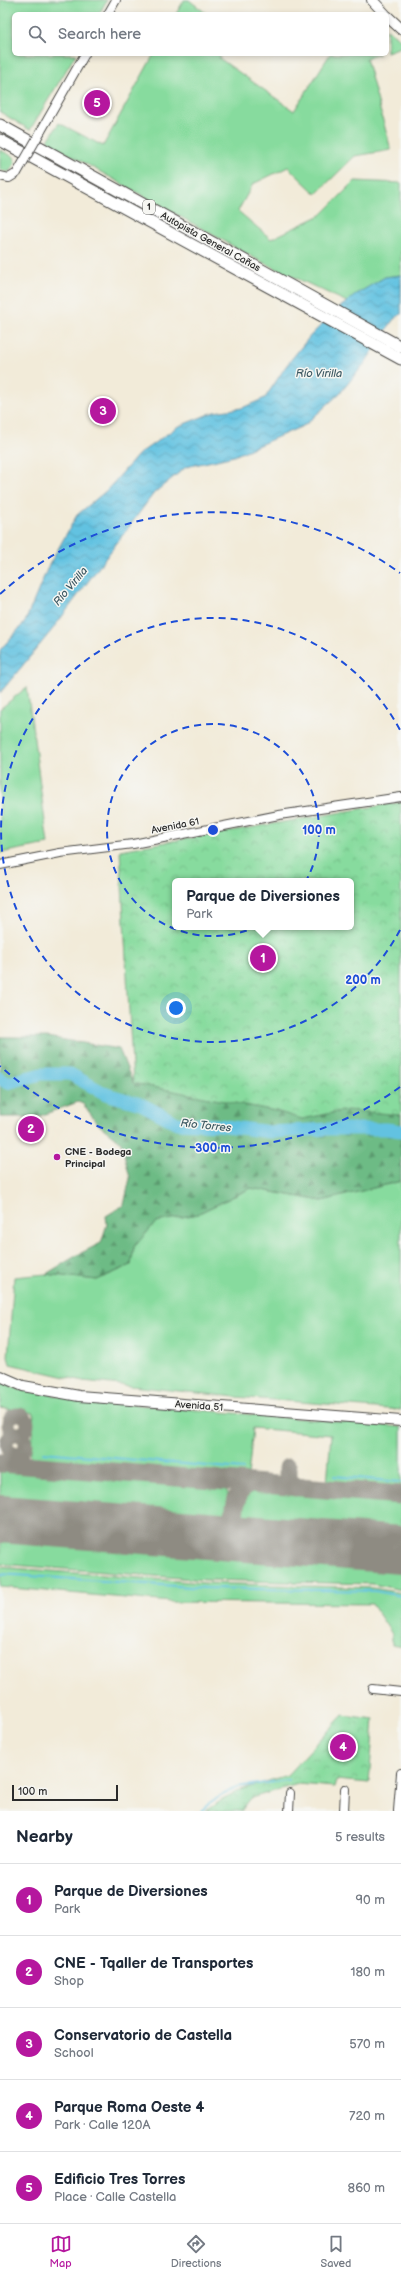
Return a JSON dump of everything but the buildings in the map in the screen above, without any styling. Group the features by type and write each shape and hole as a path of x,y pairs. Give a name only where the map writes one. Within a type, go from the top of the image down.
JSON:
{"highway":[{"name":"Autopista General Cañas","path":"0,124 294,294 401,359"},
{"name":"Autopista General Cañas","path":"0,140 294,294 401,347"}],"main road":[{"path":"372,0 383,12"},
{"path":"389,18 401,29"},
{"name":"Avenida 51","path":"0,1376 23,1386 79,1396 401,1421"}],"street":[{"path":"109,12 116,0"},
{"path":"0,176 9,178 17,173 84,56"},
{"name":"Avenida 61","path":"0,865 60,853 133,844 280,815 401,796"},
{"path":"373,1689 401,1692"},
{"path":"398,1811 401,1773"},
{"path":"344,1811 346,1789"},
{"path":"289,1811 290,1793"}],"green space":[{"path":"0,0 107,0 100,12 12,12 12,56 75,56 30,130 0,112"},
{"path":"184,0 189,0 204,12 177,12"},
{"path":"389,31 401,40 401,47 389,51"},
{"path":"153,56 220,56 219,58 294,111 329,56 372,56 366,58 391,150 355,156 316,194 288,167 253,184 238,211 271,239 321,215 355,181 401,183 401,275 385,277 347,302 258,260 47,142 59,123 103,146"},
{"path":"0,150 14,157 15,163 9,172 0,170"},
{"path":"27,687 48,844 0,853 0,709"},
{"path":"401,802 401,1115 347,1110 302,1119 276,1111 133,1083 120,850"},
{"path":"0,1037 47,1037 119,1049 133,1083 276,1111 302,1119 347,1110 401,1115 401,1181 322,1201 251,1188 197,1214 156,1222 134,1247 131,1265 97,1280 46,1274 79,1254 101,1243 107,1224 106,1216 124,1205 130,1178 121,1142 99,1125 83,1104 78,1102 37,1117 0,1117"},
{"path":"401,1181 401,1410 236,1397 83,1381 10,1364 8,1357 14,1277 46,1274 97,1280 131,1265 134,1247 156,1222 197,1214 251,1188 322,1201"},
{"path":"0,1381 20,1390 101,1402 401,1427 401,1489 327,1483 331,1435 253,1428 248,1476 30,1460 34,1413 0,1408"},
{"path":"0,1469 224,1487 227,1490 230,1507 226,1519 220,1520 0,1503"},
{"path":"249,1489 401,1501 401,1536 247,1523 242,1521 240,1509 242,1500"},
{"path":"0,1534 401,1566 401,1590 373,1584 206,1580 0,1564"},
{"path":"0,1567 205,1583 373,1588 401,1593 401,1647 392,1645 392,1634 372,1604 171,1602 0,1587"},
{"path":"343,1715 374,1719 369,1783 336,1780 334,1787 298,1784 251,1798 241,1811 205,1811 237,1791 287,1775"}],"water":[{"name":"Río Virilla","path":"401,275 401,314 393,320 365,363 340,393 305,425 234,456 186,467 154,493 52,630 0,693 0,650 25,622 48,567 77,515 107,490 139,454 177,427 214,412 242,408 265,398 286,366 311,335 339,308 358,293 385,277"}],"waterway":[{"name":"Río Torres","path":"0,1078 7,1083 41,1074 70,1074 106,1094 141,1104 177,1123 218,1125 270,1132 329,1129 386,1129 401,1131"},
{"path":"43,1452 243,1469"},
{"path":"334,1476 401,1482"},
{"path":"0,1574 205,1588 375,1591 401,1596"},
{"path":"201,1811 211,1802 236,1787 288,1780"}],"taxiway":[{"path":"18,1417 23,1419 25,1424 23,1429 18,1431 13,1429 11,1424 13,1419 18,1417"},
{"path":"16,1437 21,1439 23,1444 21,1449 16,1451 11,1449 9,1444 11,1439 16,1437"},
{"path":"0,1463 401,1495"},
{"path":"288,1468 288,1479 295,1487"},
{"path":"214,1535 230,1525 233,1519 237,1498 241,1490 248,1483"},
{"path":"233,1521 235,1528 246,1538"}],"runway":[{"path":"0,1519 401,1550"}],"place":[{"name":"Edificio Tres Torres","path":"97,103"},
{"name":"Conservatorio de Castella","path":"103,411"},
{"name":"Parque de Diversiones","path":"263,958"},
{"name":"CNE - Tqaller de Transportes","path":"31,1129"},
{"name":"CNE - Bodega Principal","path":"57,1157"},
{"name":"Parque Roma Oeste 4","path":"343,1747"}]}
